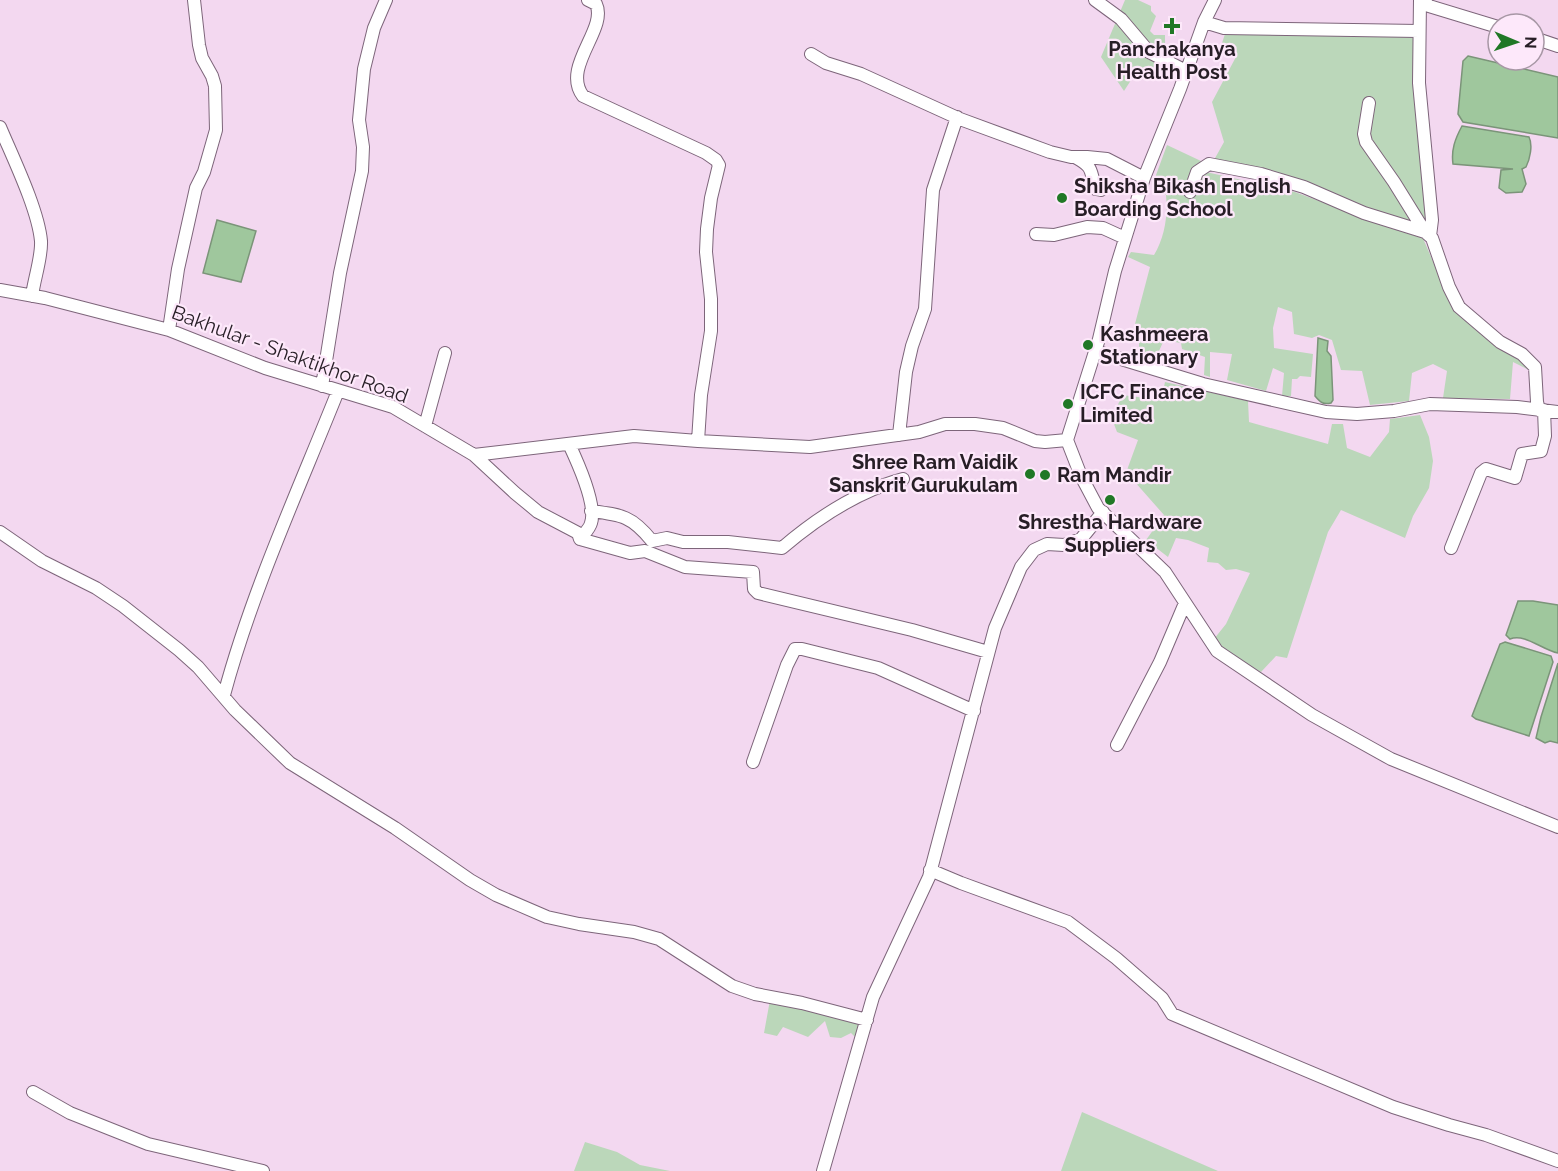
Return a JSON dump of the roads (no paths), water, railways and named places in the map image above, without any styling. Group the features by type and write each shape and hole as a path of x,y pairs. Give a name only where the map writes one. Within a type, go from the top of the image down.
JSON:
{"street":[{"path":"169,330 178,269 196,188 204,172 216,130 215,86 202,58 194,0"},
{"path":"588,0 596,4 599,15 577,75 577,89 583,96 706,153 719,165 707,229 706,252 711,299 711,330 698,441"},
{"path":"1095,0 1121,19 1149,52 1186,71"},
{"path":"1215,0 1204,22 1144,178 1067,440 1081,476 1098,508 1165,572 1217,651 1312,715 1392,759 1558,827"},
{"path":"1421,0 1429,6 1486,23"},
{"path":"1421,0 1419,83 1432,220 1427,234"},
{"path":"322,386 340,273 362,171 363,147 359,120 364,69 380,2"},
{"path":"1204,22 1224,28 1419,31"},
{"path":"811,54 826,63 861,74 957,117 1050,152 1074,157 1107,159 1144,178"},
{"path":"1369,104 1364,134 1366,142 1400,190 1427,234 1432,238 1449,287 1459,307 1500,342 1522,354 1534,367 1537,402 1542,410 1545,436 1541,451 1522,454 1515,478 1486,470 1481,473 1451,548"},
{"path":"898,435 906,372 925,309 933,190 957,117"},
{"path":"0,127 31,205 40,239 40,252 32,296"},
{"path":"1074,157 1090,168 1096,189 1101,190"},
{"path":"1190,192 1197,172 1209,164 1261,174 1304,187 1364,213 1427,234"},
{"path":"1036,234 1053,235 1087,227 1103,228 1125,238"},
{"name":"Bakhular - Shaktikhor Road","path":"0,290 169,330 265,368 393,407 474,455 538,512 578,533 580,539"},
{"path":"1095,351 1203,384 1326,412 1357,414 1384,412 1430,404 1558,412"},
{"path":"424,426 445,353"},
{"path":"224,695 231,667 262,583 338,391"},
{"path":"474,455 634,436 810,447 918,432 945,424 975,424 1003,428 1035,441 1067,440"},
{"path":"569,444 588,492 591,511 591,523 580,539 630,553 645,551 685,567 753,572 754,589 758,593 903,627 988,652"},
{"path":"591,511 625,517 640,526 652,541 667,538 683,542 728,542 782,548 846,502 903,479"},
{"path":"823,1171 873,998 930,870 995,628 1022,567 1034,550 1047,544 1064,545 1082,539 1103,512"},
{"path":"0,532 42,561 96,588 123,606 191,661 224,695 235,710 290,763 395,828 496,895 547,917 579,924 618,928 658,939 732,986 755,994 802,1003 867,1020"},
{"path":"1117,745 1160,662 1185,603"},
{"path":"753,762 787,665 795,649 879,668 974,711"},
{"path":"930,870 1068,922 1116,958 1162,998 1172,1014 1393,1107 1486,1135 1558,1161"},
{"path":"33,1092 70,1113 148,1144 263,1171"}],"place":[{"name":"Panchakanya Health Post","path":"1172,26"},
{"name":"Shiksha Bikash English Boarding School","path":"1062,198"},
{"name":"Kashmeera Stationary","path":"1088,345"},
{"name":"ICFC Finance Limited","path":"1068,404"},
{"name":"Shree Ram Vaidik Sanskrit Gurukulam","path":"1030,474"},
{"name":"Ram Mandir","path":"1045,475"},
{"name":"Shrestha Hardware Suppliers","path":"1110,500"}]}
